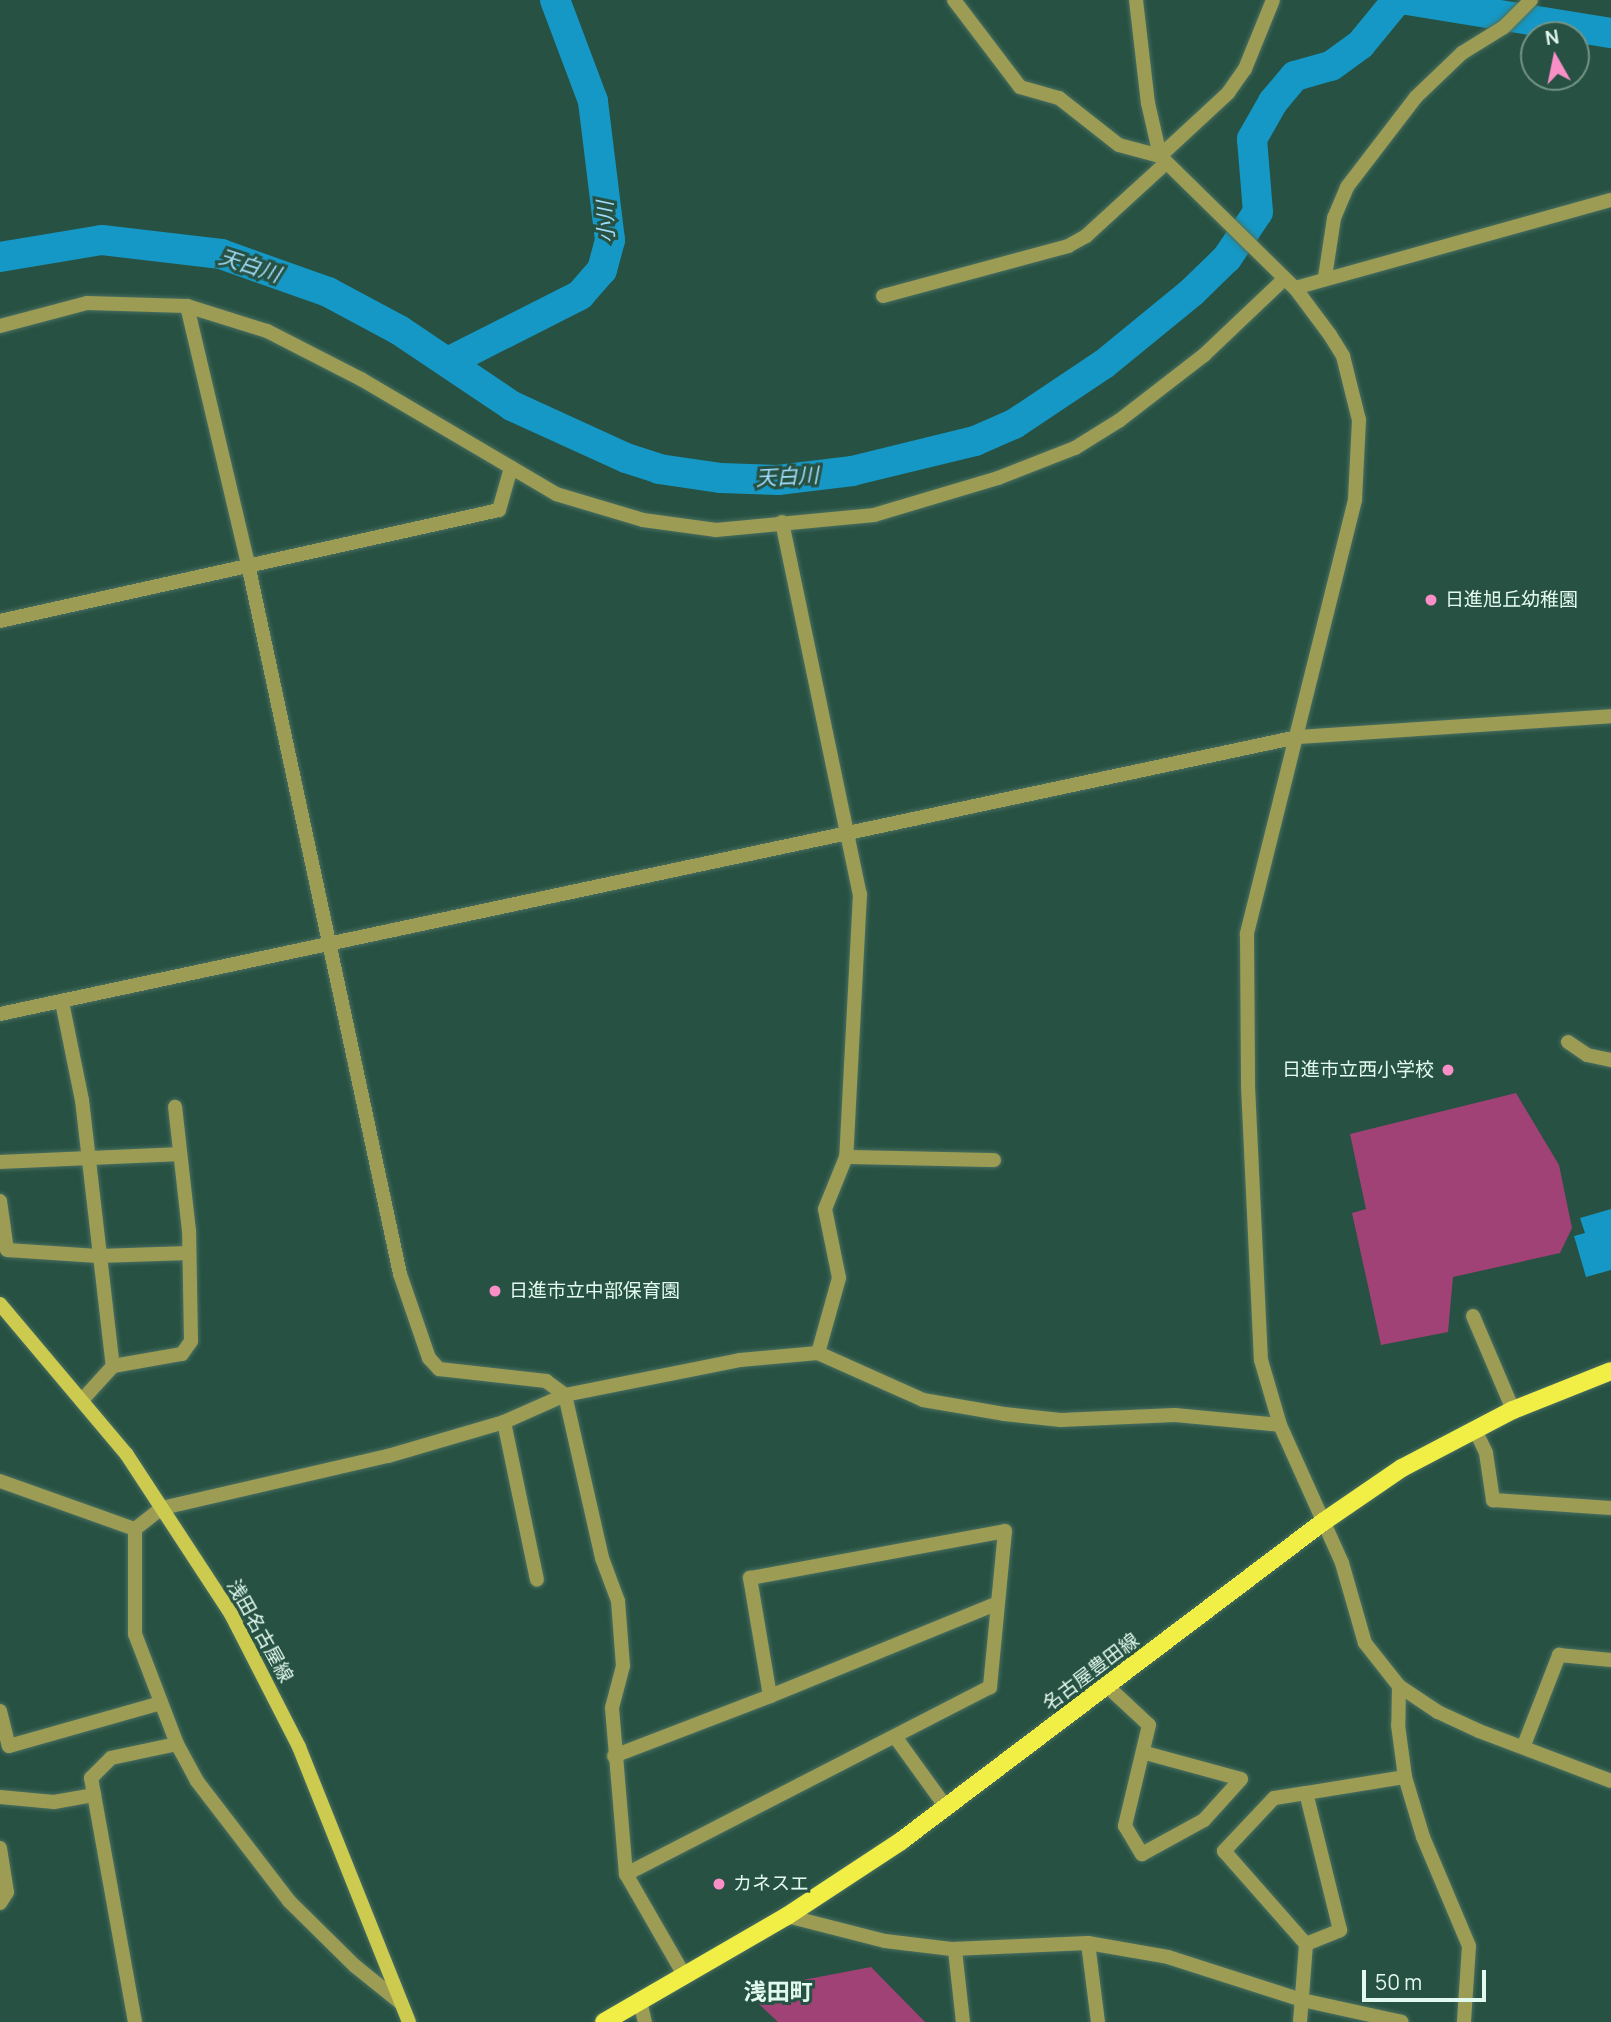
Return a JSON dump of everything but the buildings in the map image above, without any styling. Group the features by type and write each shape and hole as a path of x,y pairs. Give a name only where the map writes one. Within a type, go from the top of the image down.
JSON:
{"main road":[{"name":"浅田名古屋線","path":"0,1304 83,1399 162,1508 231,1614 299,1747 409,2022"},
{"name":"名古屋豊田線","path":"604,2022 787,1916 946,1807 1323,1522 1402,1468 1513,1410 1611,1371"}],"street":[{"path":"954,0 1020,87 1059,99 1119,145 1163,159"},
{"path":"1136,0 1148,103 1163,159 1193,193 1289,284 1343,356 1359,420 1355,500 1247,934 1248,1086 1261,1360 1280,1425 1342,1563 1365,1643 1399,1686 1438,1712 1611,1781"},
{"path":"883,296 1068,246 1086,236 1228,93 1245,69 1273,0"},
{"path":"1325,277 1334,218 1348,187 1416,97 1462,53 1508,23 1531,0"},
{"path":"0,326 87,303 187,306 267,331 361,379 556,494 643,520 716,530 874,515 920,504 1075,447 1120,420 1289,284 1325,277 1611,200"},
{"path":"187,306 249,569 327,945 400,1274 429,1358 439,1369 546,1381 565,1395 602,1558 618,1601 623,1666 612,1708 626,1874 684,1975"},
{"path":"0,621 249,569 499,510 511,468"},
{"path":"782,522 844,831 860,894 846,1157 825,1209 839,1278 818,1353"},
{"path":"0,1014 844,831 1298,737 1611,716"},
{"path":"62,1002 82,1100 97,1256 113,1366"},
{"path":"1568,1042 1587,1055 1611,1060"},
{"path":"83,1399 113,1366 182,1354 191,1341 189,1253 175,1107"},
{"path":"0,1162 180,1154"},
{"path":"846,1157 994,1160"},
{"path":"0,1201 7,1250 97,1256 189,1253"},
{"path":"1473,1316 1513,1410"},
{"path":"135,1529 162,1508 388,1457 504,1422 565,1395 653,1374 818,1353 923,1400 1004,1414 1061,1420 1174,1415 1280,1425"},
{"path":"504,1422 537,1580"},
{"path":"1475,1430 1486,1453 1493,1500 1611,1508"},
{"path":"4,1487 135,1529"},
{"path":"135,1529 135,1634 177,1744 197,1781 289,1901 355,1966 401,2003"},
{"path":"626,1874 896,1738 990,1687 1005,1531 750,1578 771,1696"},
{"path":"614,1756 771,1696 996,1604"},
{"path":"1524,1745 1559,1655 1611,1660"},
{"path":"1107,1686 1149,1725 1145,1752 1125,1826 1142,1854 1204,1820 1241,1779 1145,1752"},
{"path":"1399,1686 1398,1726 1405,1777 1423,1837 1469,1946 1464,2022"},
{"path":"0,1711 9,1746 161,1703"},
{"path":"896,1738 946,1807"},
{"path":"135,2022 91,1778 104,1762 177,1744"},
{"path":"1300,2022 1306,1944 1224,1851 1274,1798 1405,1777"},
{"path":"1306,1793 1339,1930 1306,1944"},
{"path":"0,1797 54,1802 94,1795"},
{"path":"0,1848 7,1892 0,1903"},
{"path":"787,1916 885,1941 955,1950 1088,1943 1168,1958 1301,2000 1402,2022"},
{"path":"1088,1943 1098,2022"},
{"path":"955,1950 963,2022"},
{"path":"640,2001 645,2022"}],"shaded area":[{"path":"1516,1093 1559,1165 1572,1228 1560,1253 1453,1277 1448,1332 1381,1345 1352,1213 1366,1209 1350,1134"},
{"path":"871,1967 925,2022 778,2022 745,1991"}],"water":[{"path":"1611,1209 1611,1270 1586,1277 1574,1236 1585,1233 1580,1218"}],"waterway":[{"name":"小川","path":"448,362 580,295 602,270 610,240 593,101 555,0"},
{"name":"天白川","path":"0,257 102,240 221,254 328,292 399,330 512,406 626,458 659,469 721,478 778,480 852,471 975,441 1014,424 1104,364 1192,292 1227,258 1258,212 1252,139 1273,102 1295,76 1331,66 1361,44 1397,0"},
{"path":"1407,0 1611,33"}],"place":[{"name":"日進旭丘幼稚園","path":"1431,600"},
{"name":"日進市立西小学校","path":"1448,1070"},
{"name":"日進市立中部保育園","path":"495,1291"},
{"name":"カネスエ","path":"719,1884"}],"district":[{"name":"浅田町","path":"778,1991"}]}
